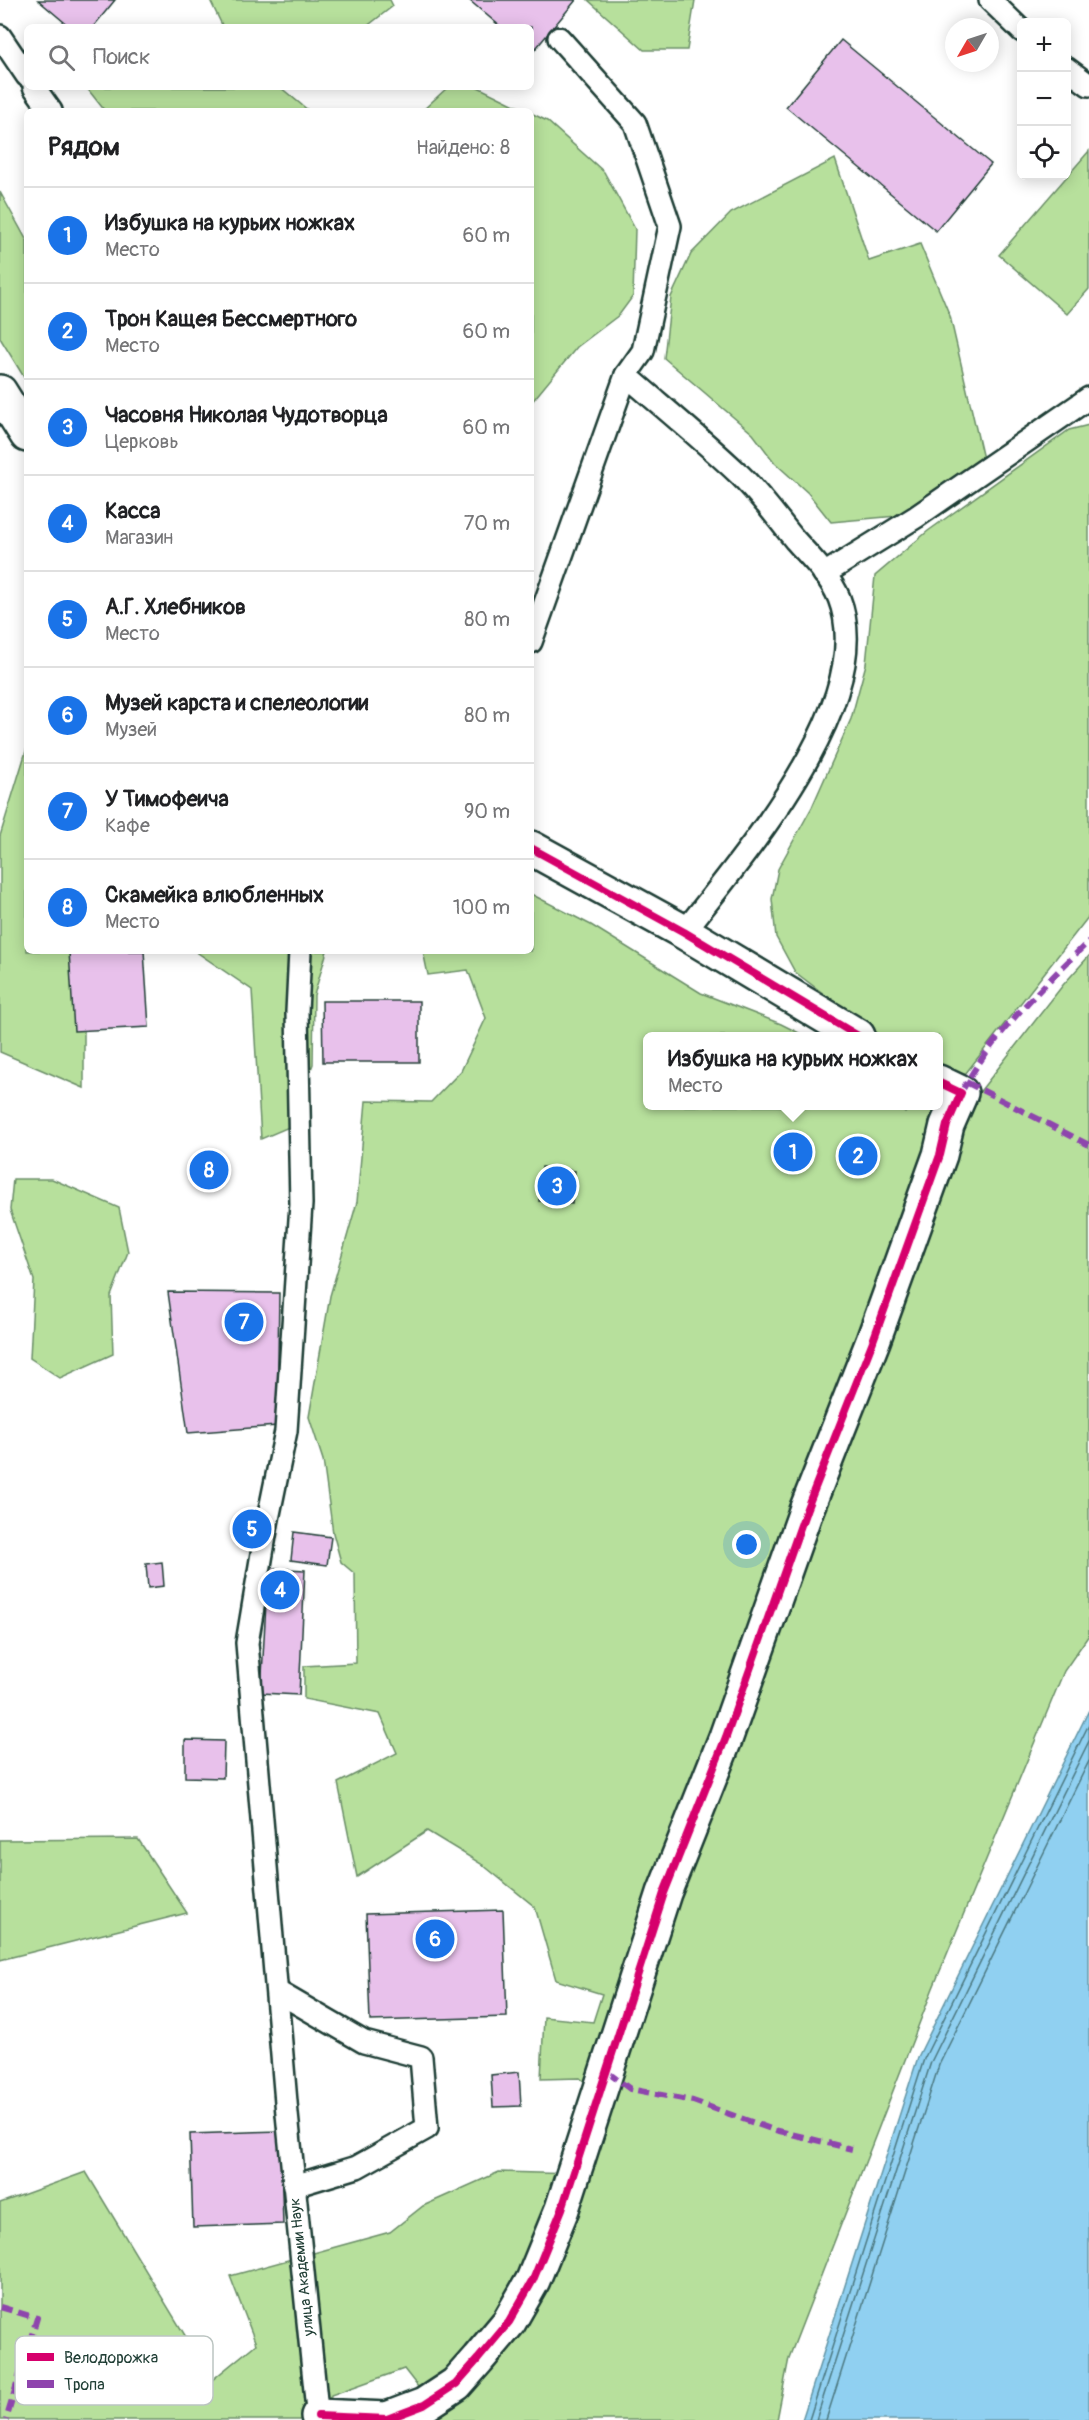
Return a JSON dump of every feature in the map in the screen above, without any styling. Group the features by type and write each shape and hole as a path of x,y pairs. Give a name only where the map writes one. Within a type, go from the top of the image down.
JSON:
{"street":[{"path":"0,392 24,430"},
{"path":"534,850 684,932 852,1032"},
{"path":"318,2418 387,2419 424,2405 456,2384 478,2359 509,2322 533,2280 562,2209 664,1893 726,1737 807,1508 904,1255 924,1192 940,1155 947,1125 961,1093 943,1084"}],"lane":[{"path":"990,0 1017,26"},
{"path":"0,36 24,72"},
{"path":"534,634 626,375 643,351 670,226 635,123 559,38"},
{"path":"1071,72 1089,85"},
{"path":"36,90 49,108"},
{"path":"626,375 741,476 824,574 839,598 847,639 838,693 823,731 754,842 684,932"},
{"path":"824,574 916,517 1089,399"},
{"name":"улица Академии Наук","path":"300,954 297,1012 302,1204 291,1372 286,1431 267,1524 247,1643 287,2114 318,2418"},
{"path":"278,1992 364,2042 421,2057 427,2128 357,2167 294,2186"}],"green space":[{"path":"210,0 390,0 393,6 370,24 222,24"},
{"path":"588,0 695,0 687,50 644,50"},
{"path":"88,90 284,90 305,108 103,108"},
{"path":"445,90 484,90 521,108 425,108"},
{"path":"534,114 547,121 604,172 635,229 633,296 619,315 577,347 534,399"},
{"path":"1089,151 1089,289 1067,314 999,255 1064,180 1071,180 1071,172"},
{"path":"835,159 869,261 920,244 950,316 983,459 897,516 831,522 808,493 775,463 753,434 664,358 671,297 691,254 731,213"},
{"path":"0,192 24,236 24,377 0,338"},
{"path":"1089,425 1089,916 962,1078 978,1094 1063,985 1089,956 1089,1635 1064,1671 933,1988 789,2358 777,2420 437,2420 436,2410 404,2369 331,2395 328,2420 0,2420 0,2203 86,2172 185,2336 15,2336 15,2405 213,2405 213,2379 256,2344 230,2276 390,2232 423,2206 499,2172 574,2174 599,2094 580,2078 541,2079 544,2017 593,2022 602,1994 556,1980 535,1907 483,1865 427,1831 357,1877 338,1783 397,1753 380,1714 304,1699 304,1666 356,1663 355,1574 341,1562 333,1533 323,1460 309,1417 330,1296 357,1202 366,1101 431,1102 461,1071 486,1018 468,970 428,975 424,954 534,954 534,896 591,925 701,993 797,1032 643,1032 643,1110 902,1110 905,1113 908,1110 943,1110 943,1032 874,1032 795,972 776,937 772,899 778,869 812,807 851,719 866,664 875,576 928,531 1069,430"},
{"path":"24,758 24,954 84,954 84,1088 0,1052 0,836"},
{"path":"199,954 326,954 314,995 313,1064 289,1127 261,1139 252,990"},
{"path":"13,1179 52,1179 119,1208 128,1252 111,1296 113,1354 60,1378 30,1358 34,1280 10,1210"},
{"path":"138,1839 187,1913 0,1960 0,1840"}],"water":[{"path":"1089,1710 1089,2420 802,2420 918,2057"}],"building":[{"path":"38,0 115,0 95,24 66,24"},
{"path":"469,0 576,0 534,51 534,24 497,24"},
{"path":"841,40 991,164 936,231 786,107"},
{"path":"69,954 144,954 149,1027 74,1031"},
{"path":"322,1001 419,1001 419,1062 323,1062"},
{"path":"542,1167 575,1171 572,1204 539,1201"},
{"path":"168,1292 279,1293 277,1426 188,1433"},
{"path":"294,1532 331,1537 327,1565 291,1560"},
{"path":"162,1562 164,1586 148,1588 146,1564"},
{"path":"268,1568 305,1570 299,1695 261,1693"},
{"path":"185,1740 224,1741 223,1778 185,1777"},
{"path":"503,1910 507,2017 370,2021 366,1914"},
{"path":"519,2072 521,2106 493,2107 491,2075"},
{"path":"280,2131 283,2224 193,2227 190,2134"}],"marked path":[{"path":"961,1093 1002,1032 1089,941"},
{"path":"966,1082 1089,1145"},
{"path":"607,2072 630,2089 693,2101 771,2129 852,2149"},
{"path":"0,2307 37,2318 32,2336"},
{"path":"6,2420 15,2390"}],"cycle path":[{"path":"534,850 684,932 851,1032"},
{"path":"318,2416 387,2419 424,2405 456,2384 478,2359 509,2322 533,2280 562,2209 664,1893 726,1737 807,1508 873,1341 940,1155 947,1125 961,1093 943,1084"}],"place":[{"name":"Избушка на курьих ножках","path":"793,1152"},
{"name":"Трон Кащея Бессмертного","path":"858,1156"},
{"name":"Скамейка влюбленных","path":"209,1170"},
{"name":"Часовня Николая Чудотворца","path":"557,1186"},
{"name":"У Тимофеича","path":"244,1322"},
{"name":"А.Г. Хлебников","path":"252,1529"},
{"name":"Касса","path":"280,1590"},
{"name":"Музей карста и спелеологии","path":"435,1939"}]}
